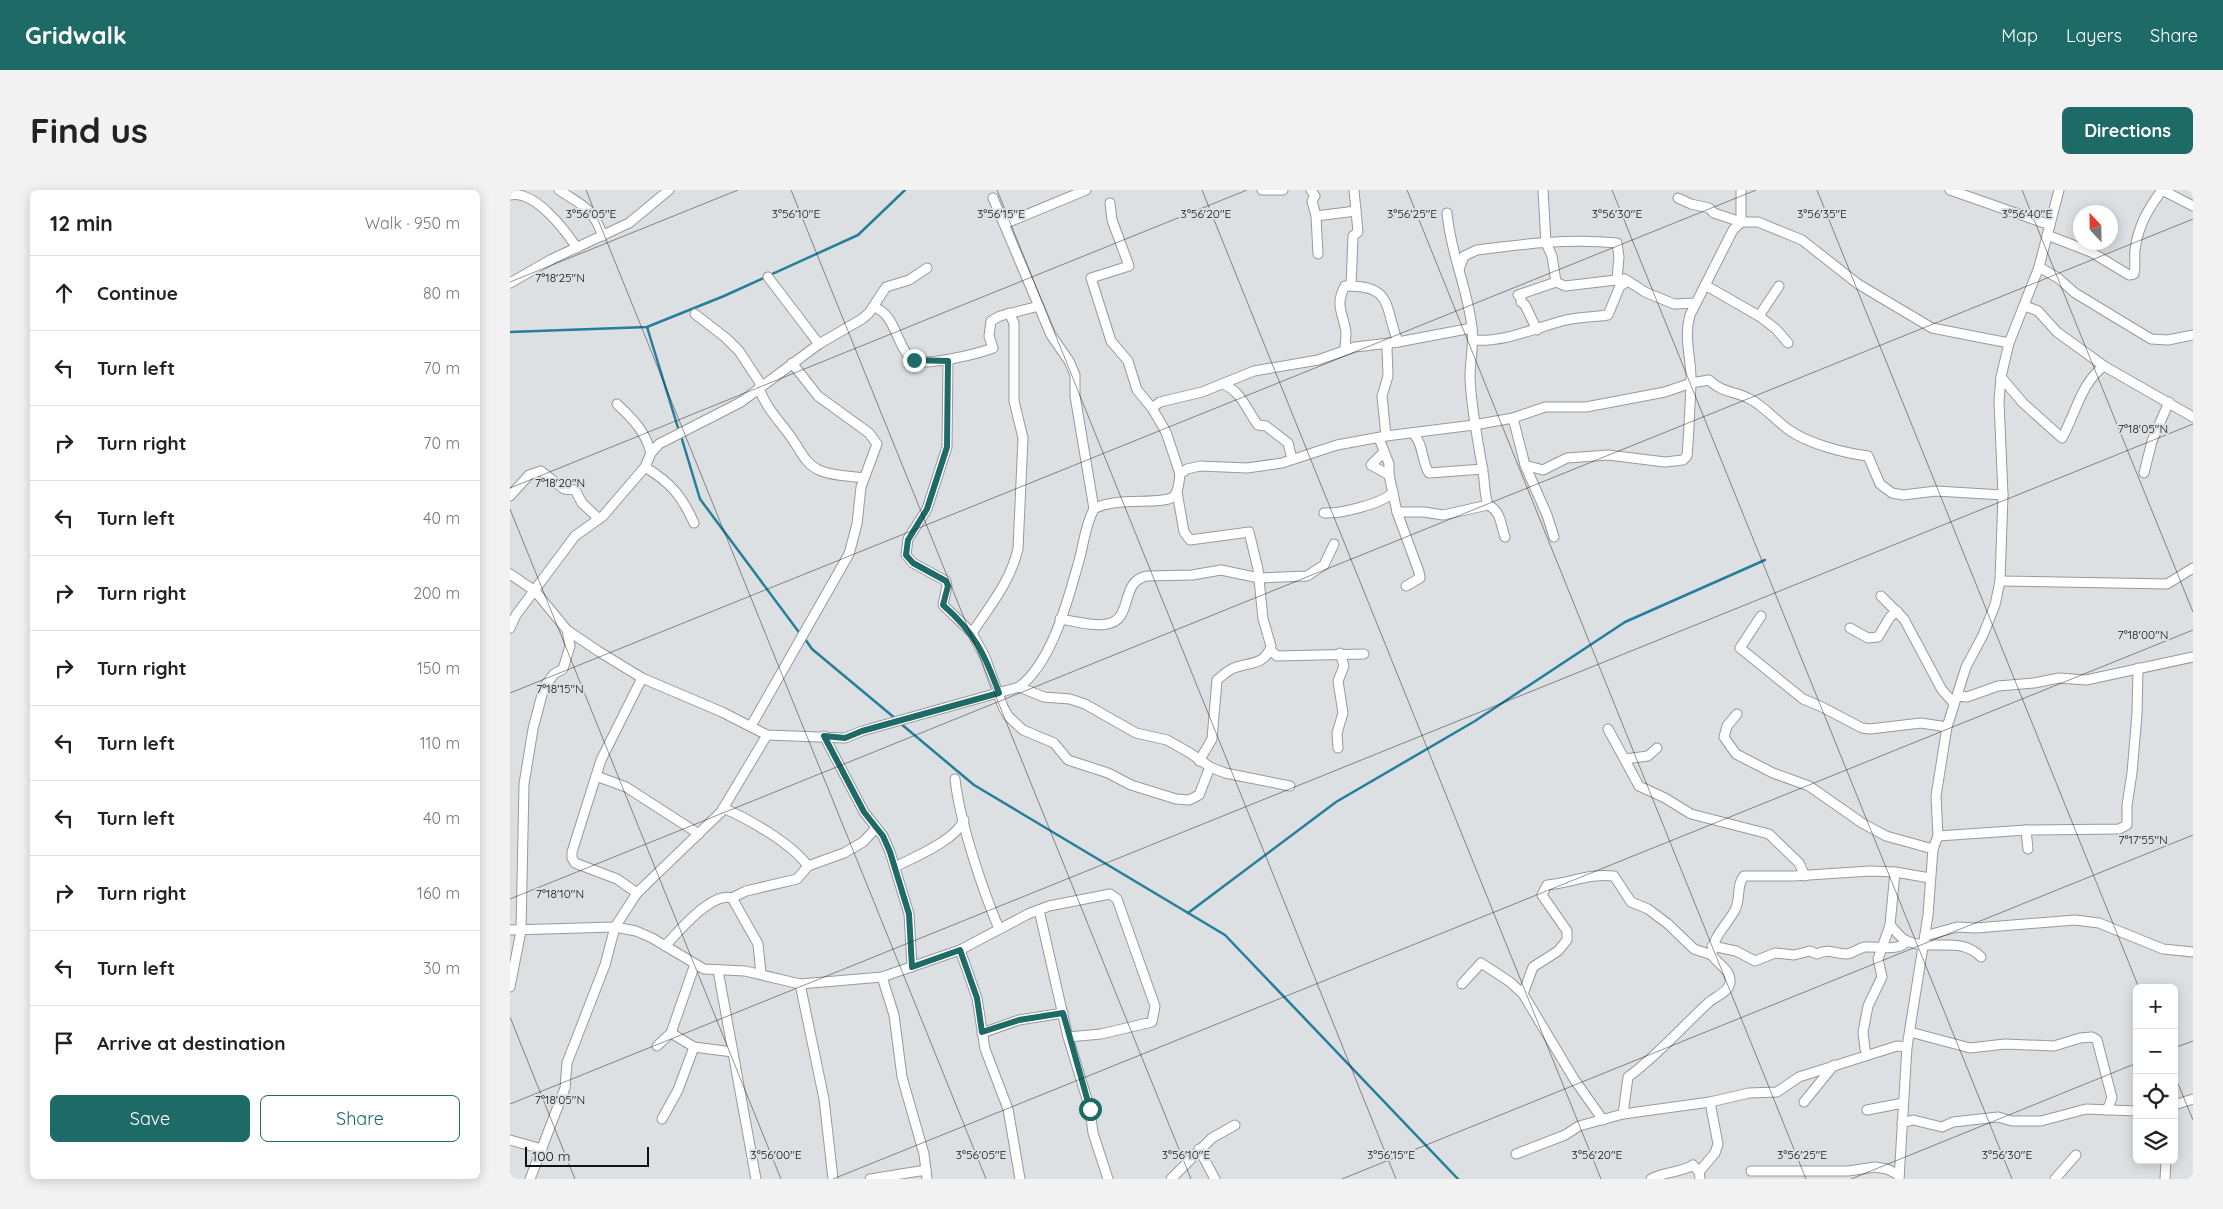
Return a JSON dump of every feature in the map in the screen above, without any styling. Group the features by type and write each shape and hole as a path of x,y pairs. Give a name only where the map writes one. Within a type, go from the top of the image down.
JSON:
{"street":[{"path":"559,190 596,217 603,236"},
{"path":"510,283 629,223 669,190"},
{"path":"1004,224 1086,190"},
{"path":"1262,190 1283,190"},
{"path":"1311,190 1315,196 1312,201 1316,216 1318,254"},
{"path":"1351,286 1353,236 1358,232 1354,190"},
{"path":"1544,190 1546,243 1552,256 1556,282"},
{"path":"1525,465 1543,470 1567,458 1608,455 1665,462 1683,460 1687,456 1691,383 1686,335 1690,315 1733,230 1741,222 1741,190"},
{"path":"1950,190 2050,225"},
{"path":"1899,1177 1907,1047 1924,940 1933,850 1938,836 1936,796 1947,727 1966,667 1983,635 1995,605 2000,581 2003,495 1999,401 2001,377 2009,343 2039,267 2059,190"},
{"path":"2047,235 2091,252 2128,275 2134,274 2136,263 2134,252 2143,220 2162,190 2193,206"},
{"path":"510,194 520,193 537,201 566,232 577,248"},
{"path":"510,574 535,591 567,630 642,678 768,734 845,738 862,731 1019,687 1029,680 1049,646 1070,593 1094,509 1075,396 1075,375 1051,335 993,198"},
{"path":"1678,198 1691,204 1709,208 1714,213 1741,222 1758,222 1802,240 1858,284 1932,328 2009,343"},
{"path":"1110,204 1112,220 1129,266 1091,278 1112,341 1128,361 1137,390 1152,408 1166,432 1180,474 1177,491 1184,532 1190,540 1249,532 1259,578 1261,609 1269,634 1270,650 1277,656 1340,653 1364,654"},
{"path":"1316,216 1356,211"},
{"path":"1446,213 1448,230 1472,328 1470,376 1474,425 1483,469 1484,492 1488,505"},
{"path":"1459,269 1464,256 1477,250 1566,240 1617,243 1619,257 1617,279"},
{"path":"2039,267 2058,278 2075,293 2151,339 2168,340 2193,335"},
{"path":"510,628 516,615 575,536 599,519 645,467 651,453 660,444 741,402 819,344 862,319 873,307 886,286 909,280 927,268"},
{"path":"768,277 819,344"},
{"path":"1536,330 1525,305 1521,302 1521,297 1518,295 1556,282 1565,286 1588,285 1625,279 1627,282 1674,304 1696,303"},
{"path":"1473,340 1486,341 1536,330 1568,320 1608,315 1620,286 1627,282"},
{"path":"1705,285 1759,316 1771,325 1788,343"},
{"path":"1345,350 1346,332 1341,316 1339,298 1345,286 1370,288 1383,296 1394,343"},
{"path":"1759,316 1764,312 1779,286"},
{"path":"873,307 881,309 909,356 914,360 948,361 960,355 983,352 992,348 989,336 991,321 1009,313 1038,306"},
{"path":"2025,306 2038,311 2057,332 2104,366 2193,417"},
{"path":"972,633 997,599 1014,566 1018,549 1023,438 1014,401 1014,323 1009,313"},
{"path":"694,314 726,338 739,351 760,387 764,403 794,440 803,458 810,465 822,471 864,478"},
{"path":"1152,408 1160,402 1223,384 1254,371 1318,360 1345,350 1472,328"},
{"path":"1394,343 1387,348 1388,376 1382,396 1382,437 1383,453 1389,464 1389,475 1397,512 1420,578 1406,586"},
{"path":"948,361 947,447 927,509 908,540 906,555 913,563 946,581 948,586 943,605 972,633 985,657 1006,712 1023,730 1054,743 1068,760 1108,773 1131,785 1176,799 1189,800 1199,794 1210,768"},
{"path":"751,726 849,554 864,478 877,444 875,439 818,396 792,363"},
{"path":"2001,377 2023,403 2062,438 2072,421 2086,384 2104,366"},
{"path":"1180,474 1200,466 1247,468 1282,463 1337,445 1513,418 1545,407 1586,407 1665,392 1691,383 1709,380 1719,390 1747,398 1802,438 1844,453 1868,456 1880,484 1892,493 1903,495 1936,491 2003,495"},
{"path":"1223,384 1239,394 1258,425 1266,426 1288,442 1292,459"},
{"path":"2144,473 2152,441 2169,402"},
{"path":"617,404 637,423 648,438 651,453"},
{"path":"1513,418 1525,465 1547,515 1554,537"},
{"path":"1413,433 1419,440 1425,466 1429,473 1483,469"},
{"path":"1383,453 1371,466 1389,475"},
{"path":"645,467 671,486 689,510 694,523"},
{"path":"510,496 529,475 541,471 564,489 575,490 582,503 599,519"},
{"path":"1094,509 1102,504 1120,501 1166,500 1173,498 1177,491"},
{"path":"1324,513 1355,509 1388,497 1393,492"},
{"path":"1397,512 1424,512 1443,515 1488,505 1494,508 1502,519 1505,537"},
{"path":"1060,619 1098,625 1109,624 1119,620 1124,614 1127,596 1141,577 1192,575 1221,570 1259,578 1307,576 1324,565 1334,544"},
{"path":"2000,581 2167,584 2193,568"},
{"path":"1881,596 1904,619 1942,690 1955,699 1967,697 1998,686 2034,683 2059,678 2086,680 2193,658"},
{"path":"1850,628 1868,638 1878,637 1890,617 1897,611"},
{"path":"1761,616 1740,648 1803,699 1822,706 1862,728 1870,730 1932,722 1947,727"},
{"path":"510,987 520,931 524,784 533,728 544,687 554,674 563,669 570,646 567,630"},
{"path":"1199,761 1212,739 1217,680 1235,667 1256,664 1270,650"},
{"path":"1338,748 1337,733 1343,713 1338,681 1344,666 1340,653"},
{"path":"1938,836 2026,830 2119,829 2127,825 2127,805 2137,714 2138,668"},
{"path":"636,893 617,879 582,866 572,858 575,840 596,776 612,737 642,678"},
{"path":"1019,687 1044,697 1085,704 1136,733 1167,740 1190,753 1210,768 1225,773 1290,786"},
{"path":"1737,714 1726,726 1724,737 1736,754 1773,773 1809,786 1862,823 1886,836 1933,850"},
{"path":"1608,730 1639,786 1665,798 1691,814 1769,834 1799,863 1805,876"},
{"path":"534,1178 542,1149 565,1088 567,1063 605,965 615,927 636,893 699,834 723,808 768,734"},
{"path":"824,736 864,812 883,836 895,867 909,914 912,967"},
{"path":"1625,759 1648,756 1657,748"},
{"path":"596,776 626,787 699,834"},
{"path":"955,780 964,820 991,910 999,930"},
{"path":"723,808 744,816 785,843 808,866"},
{"path":"895,867 945,840 960,827 964,820"},
{"path":"732,898 746,891 797,879 808,866 839,856 863,842 876,828"},
{"path":"2026,830 2028,849"},
{"path":"1712,951 1721,933 1722,926 1734,911 1741,880 1744,876 1805,876 1870,871 1895,872 1930,878"},
{"path":"1865,1049 1862,1032 1868,1006 1882,977 1878,960 1890,925 1895,872"},
{"path":"1523,994 1533,967 1558,951 1567,940 1566,931 1542,895 1547,886 1566,883 1584,877 1614,876 1631,902 1648,908 1694,949 1736,951 1755,962 1775,953 1794,955 1810,951 1816,954 1828,950 1849,954 1861,948 1893,947 1905,944 1907,941 1924,940 1965,946 1981,957"},
{"path":"510,930 615,927 636,931 704,969 761,974 800,984 882,977 960,950 1039,910 1102,894 1114,896 1155,1006 1152,1022 1101,1034 1068,1037"},
{"path":"665,946 694,916 716,899 726,896 732,898 758,944 761,974"},
{"path":"1039,910 1068,1037 1090,1109 1093,1133 1108,1179"},
{"path":"1924,940 1964,926 1976,928 2075,920 2099,923 2163,949 2193,952"},
{"path":"1890,925 1907,941"},
{"path":"960,950 977,998 988,1059 1008,1109 1020,1179"},
{"path":"1623,1114 1628,1077 1643,1066 1711,1000 1727,990 1730,984 1728,974 1712,951"},
{"path":"1462,984 1481,963 1510,982 1523,994 1574,1080 1603,1120"},
{"path":"657,1046 670,1033 695,964"},
{"path":"718,970 756,1179"},
{"path":"870,1179 927,1175 924,1154 902,1076 894,1015 882,977"},
{"path":"800,984 824,1099 833,1179"},
{"path":"982,1032 1019,1020 1063,1013"},
{"path":"1910,1032 1970,1048 2005,1044 2054,1046 2080,1038 2092,1037 2098,1040 2112,1098 2107,1110"},
{"path":"670,1033 694,1047 733,1052"},
{"path":"1516,1154 1565,1135 1579,1126 1623,1114 1710,1102 1750,1093 1777,1092 1799,1077 1897,1046 1907,1047"},
{"path":"662,1119 678,1090 694,1047"},
{"path":"1804,1102 1834,1065"},
{"path":"2178,1104 2193,1099"},
{"path":"1651,1179 1664,1172 1673,1172 1693,1165 1699,1176 1715,1153 1718,1144 1710,1102"},
{"path":"1867,1110 1903,1103"},
{"path":"1902,1123 1913,1120 1942,1127 1953,1122 1998,1117 2012,1122 2041,1121 2086,1109 2133,1111"},
{"path":"1171,1179 1199,1149 1235,1125"},
{"path":"510,1140 542,1149"},
{"path":"1199,1149 1215,1179"},
{"path":"2055,1179 2076,1155"},
{"path":"2165,1179 2166,1164"},
{"path":"1751,1171 1848,1171 1875,1167 1887,1169 1899,1177"}],"waterway":[{"path":"510,332 647,327 724,296 858,235 905,190"},
{"path":"647,327 679,431"},
{"path":"681,436 700,499 801,635"},
{"path":"1188,913 1336,802 1475,721 1625,622 1765,560"},
{"path":"805,639 812,649 896,719"},
{"path":"900,723 974,785 1225,935 1458,1179"}],"route":[{"path":"914,360 921,362 948,361 947,447 927,509 908,540 906,555 913,563 946,581 948,586 943,605 972,633 985,657 999,693 862,731 845,738 824,736 847,776 864,812 870,822 883,836 890,852 909,914 912,967 960,950 977,998 982,1032 1019,1020 1063,1013 1078,1073 1090,1109"}]}
